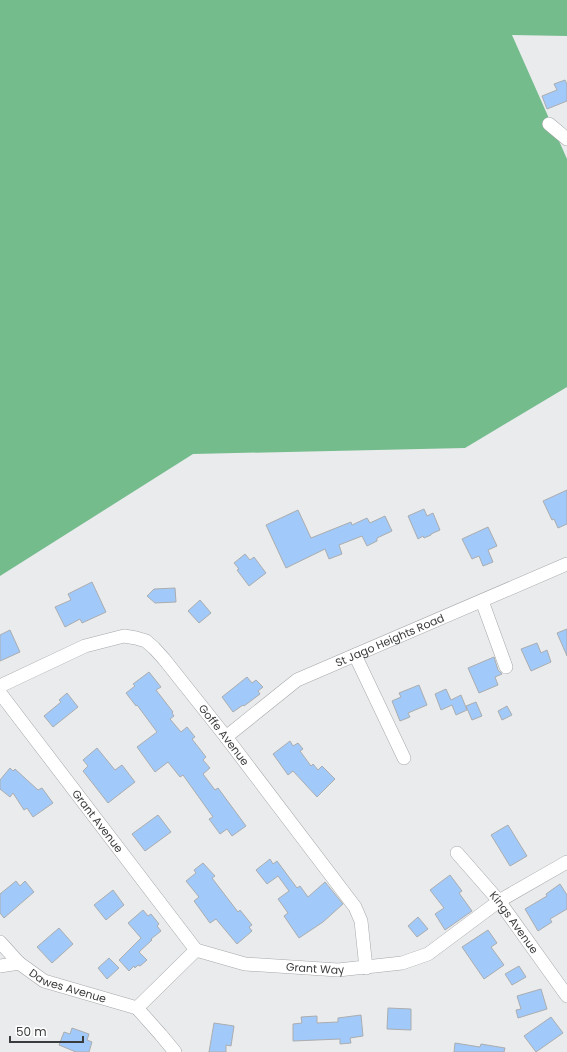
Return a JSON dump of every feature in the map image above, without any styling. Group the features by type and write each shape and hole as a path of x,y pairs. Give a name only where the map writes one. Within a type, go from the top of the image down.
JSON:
{"street":[{"path":"549,124 567,139"},
{"name":"St Jago Heights Road","path":"226,737 297,680 567,564"},
{"path":"482,601 506,667"},
{"name":"Goffe Avenue","path":"0,686 85,646 124,636 146,641 154,648 226,737 355,907 361,920 366,968"},
{"path":"355,655 404,758"},
{"name":"Grant Avenue","path":"0,693 196,950"},
{"name":"Kings Avenue","path":"458,853 499,901 566,994"},
{"name":"Grant Way","path":"196,950 245,964 338,970 402,963 428,954 499,901 567,862"},
{"path":"0,942 18,963"},
{"path":"175,1052 137,1008 196,950"},
{"name":"Dawes Avenue","path":"0,966 18,963 44,981 137,1008"}],"green space":[{"path":"0,0 567,0 567,36 512,35 567,159 567,387 465,448 193,454 0,576"}],"building":[{"path":"565,80 567,84 567,101 547,109 542,96 557,90 554,84"},
{"path":"567,490 567,524 558,528 554,519 552,520 543,501"},
{"path":"424,509 427,516 433,513 440,530 424,538 423,536 418,539 408,516"},
{"path":"298,510 311,538 351,522 352,525 367,518 370,523 385,516 392,531 377,538 377,541 367,546 362,536 339,545 342,554 329,559 325,549 286,568 266,525"},
{"path":"488,527 497,546 488,550 493,562 483,566 479,556 472,559 462,539"},
{"path":"245,554 250,560 254,557 266,573 249,586 237,570 239,569 234,563"},
{"path":"92,582 106,612 82,623 80,619 65,627 55,607 71,600 68,594"},
{"path":"175,588 176,602 155,603 147,596 154,589"},
{"path":"200,600 211,613 199,623 188,611"},
{"path":"567,629 567,656 557,633"},
{"path":"10,630 20,652 0,661 0,635"},
{"path":"537,643 541,653 547,650 551,662 531,671 521,649"},
{"path":"494,657 498,670 502,674 495,677 498,685 479,693 468,668"},
{"path":"149,672 161,687 156,690 173,712 172,713 174,716 170,719 181,732 187,727 195,737 192,739 206,757 203,760 210,768 203,774 215,790 218,788 246,826 232,836 227,829 220,834 209,819 213,817 183,775 180,777 168,762 155,772 137,747 157,732 126,693 135,686 133,684"},
{"path":"247,677 252,683 256,680 263,687 258,691 260,694 233,712 222,697"},
{"path":"419,685 427,705 408,713 410,717 400,721 392,701 401,697 399,693"},
{"path":"446,689 451,700 461,695 467,710 456,715 452,705 441,710 435,694"},
{"path":"67,693 78,707 53,727 44,716 61,702 59,700"},
{"path":"476,702 482,716 472,720 466,706"},
{"path":"507,706 512,715 502,720 498,711"},
{"path":"290,741 293,746 298,743 303,749 300,751 311,766 313,764 318,770 322,766 335,779 317,797 293,771 288,775 273,754"},
{"path":"97,748 115,770 122,765 135,782 108,803 83,771 88,766 83,760"},
{"path":"10,768 13,771 15,769 38,790 42,788 53,803 33,817 27,808 24,810 13,793 10,797 0,789 0,780"},
{"path":"158,815 171,832 145,851 132,834"},
{"path":"508,825 527,856 510,866 491,835"},
{"path":"270,859 273,864 277,861 297,888 300,886 308,897 325,882 343,904 323,922 299,938 284,916 288,913 278,899 289,891 278,876 267,884 256,870"},
{"path":"203,863 215,876 212,878 238,912 240,910 252,925 249,927 252,931 237,944 216,919 210,923 194,901 199,897 186,881 196,873 194,870"},
{"path":"450,875 462,891 459,893 472,911 445,930 435,914 444,908 430,890"},
{"path":"16,881 20,886 25,881 34,892 4,918 0,913 0,894"},
{"path":"560,884 567,895 567,909 550,919 552,922 538,931 525,909 547,896 546,894"},
{"path":"113,890 124,905 106,920 94,905"},
{"path":"143,910 148,916 151,914 159,924 157,926 161,931 139,952 147,960 140,966 138,965 135,968 134,966 129,971 119,960 141,938 128,923"},
{"path":"418,917 428,929 417,937 408,926"},
{"path":"59,928 73,944 52,963 37,947"},
{"path":"488,930 497,943 491,947 504,965 484,979 462,947"},
{"path":"109,958 119,968 107,979 98,968"},
{"path":"519,966 526,977 512,985 505,974"},
{"path":"541,989 547,1009 518,1018 516,1010 521,1009 517,996"},
{"path":"388,1008 411,1009 411,1030 387,1029"},
{"path":"361,1015 363,1036 350,1038 351,1043 340,1044 340,1039 293,1041 293,1024 302,1023 301,1017 317,1016 317,1023 338,1022 338,1018"},
{"path":"551,1017 563,1033 536,1052 524,1036"},
{"path":"214,1023 234,1026 231,1046 226,1045 226,1052 209,1052"},
{"path":"72,1028 89,1034 87,1040 92,1042 89,1052 76,1052 59,1045 64,1032 70,1034"},
{"path":"455,1043 480,1047 481,1044 505,1048 504,1052 454,1052"}]}
